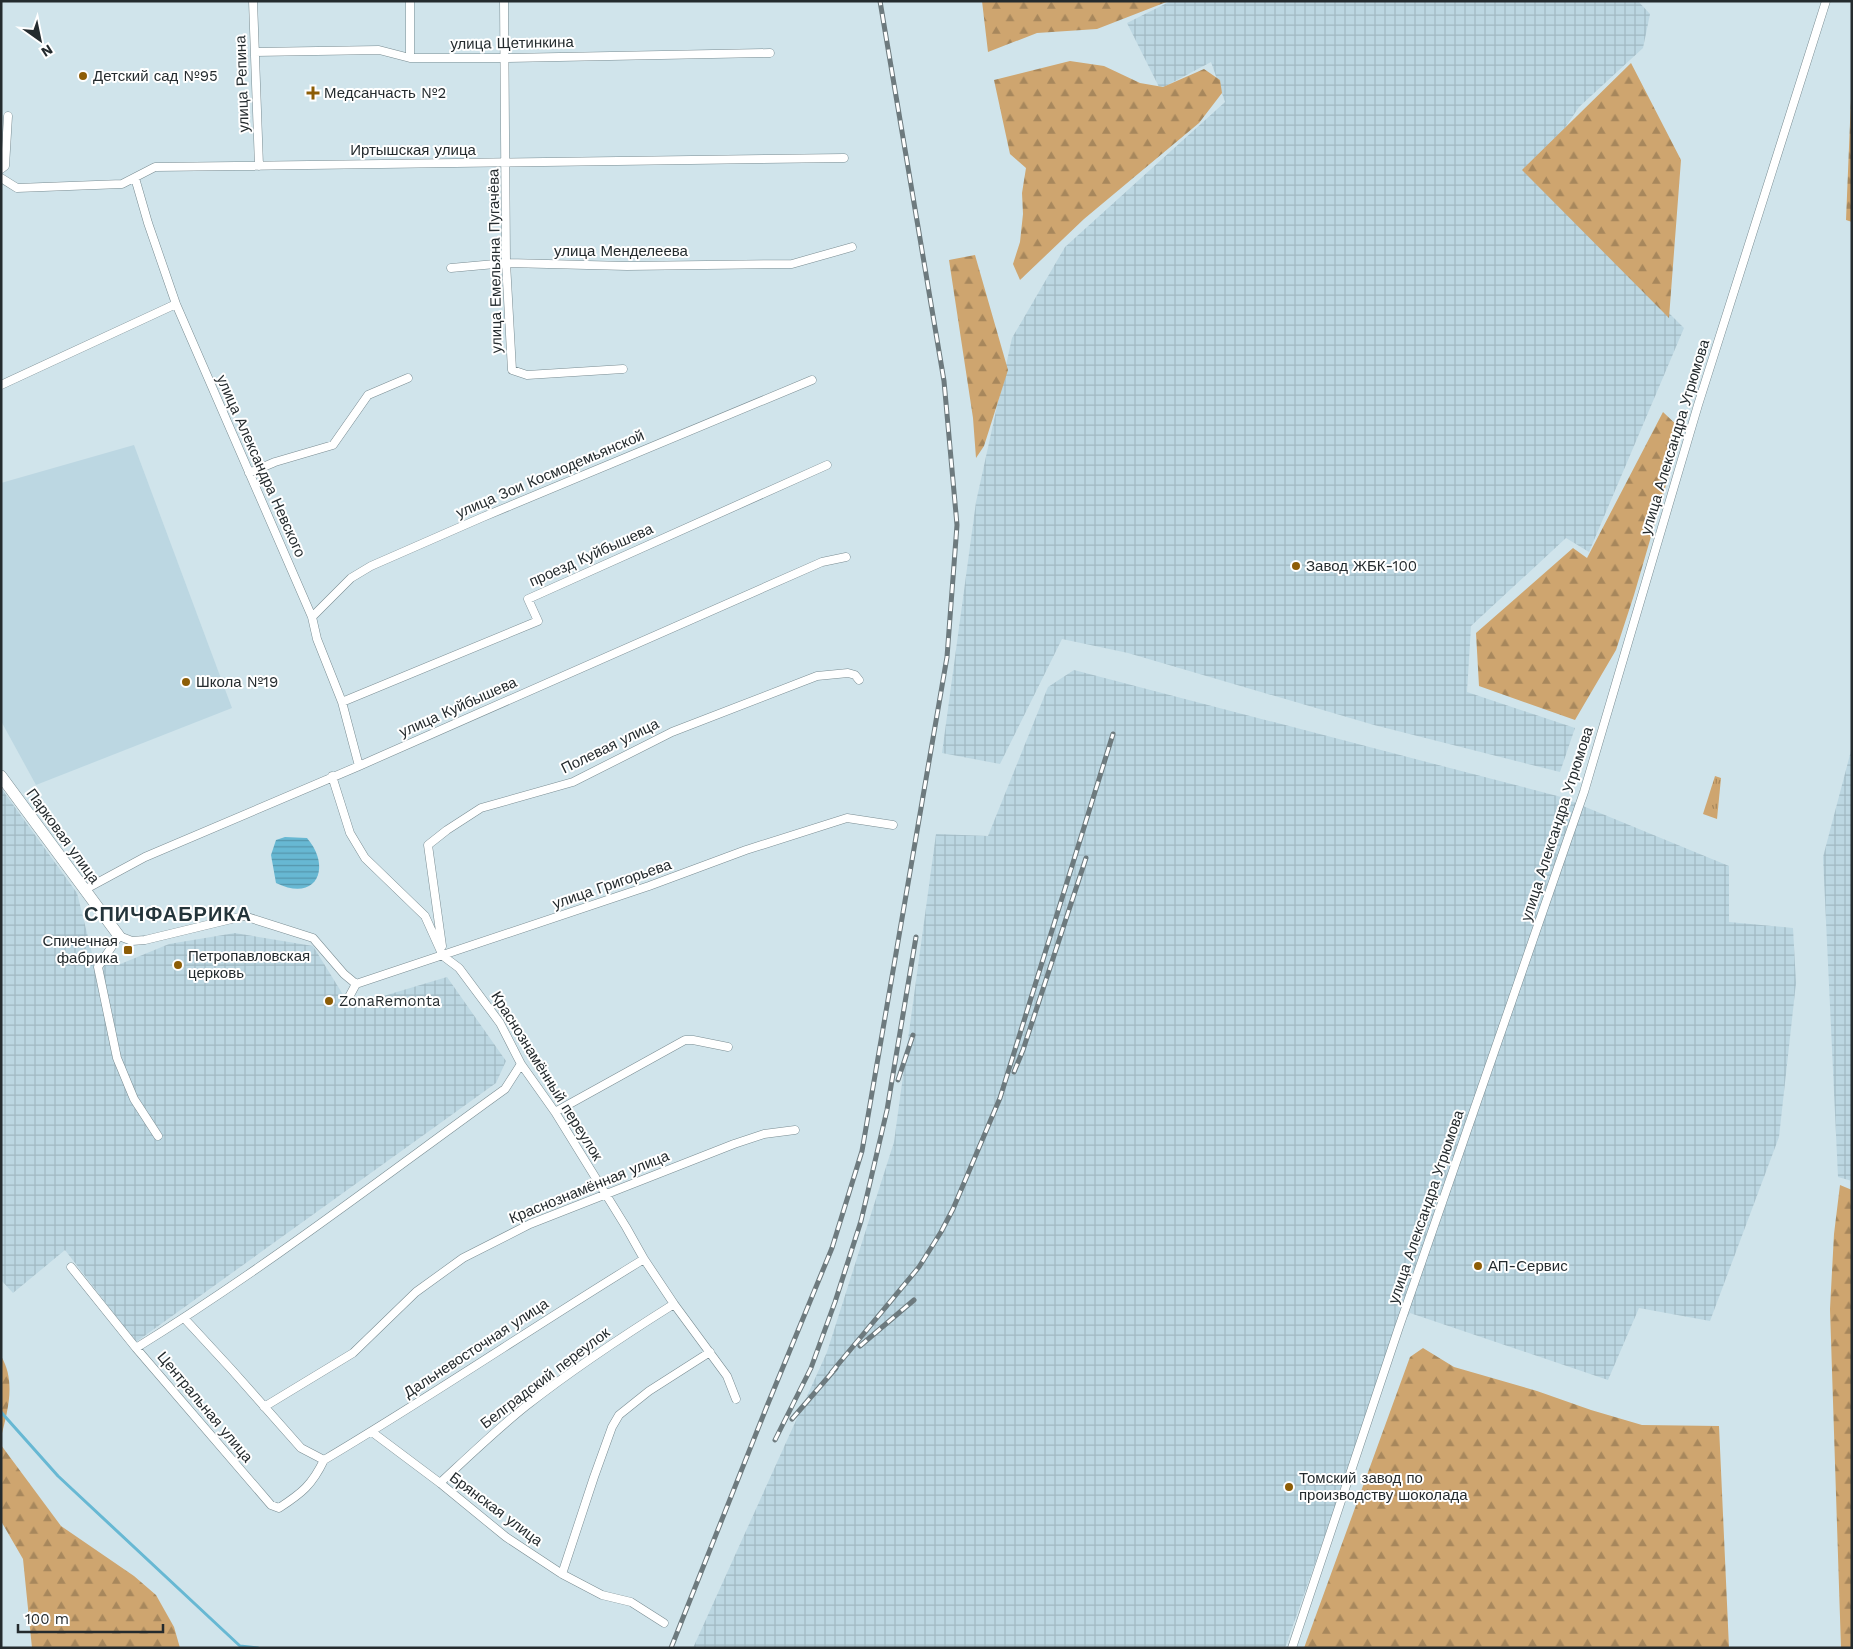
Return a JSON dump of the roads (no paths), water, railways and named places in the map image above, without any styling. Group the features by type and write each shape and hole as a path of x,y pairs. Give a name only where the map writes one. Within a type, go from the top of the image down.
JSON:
{"street":[{"name":"улица Репина","path":"253,1 259,166"},
{"path":"410,1 410,58"},
{"name":"улица Емельяна Пугачёва","path":"504,1 506,263 512,370 527,375 623,369"},
{"name":"улица Александра Угрюмова","path":"1292,1648 1398,1328 1584,792 1698,405 1826,1"},
{"name":"улица Щетинкина","path":"254,52 380,50 410,58 770,53"},
{"path":"1,169 5,166 8,116"},
{"name":"Иртышская улица","path":"1,178 17,188 122,184 155,167 844,158"},
{"name":"улица Александра Невского","path":"135,178 148,223 176,304 312,617 317,639 342,702 359,766"},
{"name":"улица Менделеева","path":"451,268 506,263 627,266 792,264 852,247"},
{"path":"1,384 176,304"},
{"path":"249,474 275,462 334,445 368,395 408,378"},
{"name":"улица Зои Космодемьянской","path":"312,617 350,578 371,566 483,517 812,380"},
{"name":"проезд Куйбышева","path":"342,702 538,621 528,599 828,465"},
{"name":"улица Куйбышева","path":"84,890 145,857 359,766 822,562 846,557"},
{"name":"Полевая улица","path":"443,956 428,845 447,830 481,808 573,782 672,732 817,676 848,674 855,675 858,680"},
{"name":"Парковая улица","path":"1,776 119,936"},
{"name":"Краснознамённый переулок","path":"332,776 350,834 365,858 424,916 443,956 459,968 500,1023 521,1064 555,1112 644,1259 674,1304 727,1376 736,1399"},
{"name":"улица Григорьева","path":"356,984 658,883 746,850 847,818 893,825"},
{"path":"158,1136 134,1099 117,1058 98,967 119,936 132,941 145,940 244,916 313,938 344,974 356,984 348,997"},
{"path":"555,1112 685,1040 728,1047"},
{"path":"136,1348 184,1318 354,1200 505,1089 521,1064"},
{"name":"Краснознамённая улица","path":"264,1407 353,1353 416,1292 463,1258 530,1224 734,1144 764,1134 795,1130"},
{"name":"Дальневосточная улица","path":"324,1460 372,1432 549,1317 644,1259"},
{"name":"Центральная улица","path":"71,1267 136,1348 270,1505 278,1508 301,1494 316,1475 324,1460"},
{"name":"Белградский переулок","path":"440,1483 526,1406 614,1342 674,1304"},
{"path":"184,1318 301,1448 324,1460"},
{"path":"562,1574 594,1477 612,1427 619,1414 649,1391 710,1352"},
{"name":"Брянская улица","path":"372,1432 440,1483 506,1537 562,1574 602,1595 631,1602 664,1623"}],"water":[{"path":"285,837 307,838 315,849 319,870 316,879 310,885 302,888 290,888 276,883 271,855 276,840"}],"waterway":[{"path":"1,1412 58,1476 240,1646 258,1648"}],"railway":[{"path":"671,1648 832,1248 862,1151 947,657 957,525 944,381 880,1"},
{"path":"831,1373 919,1267 953,1209 1000,1098 1113,734"},
{"path":"1014,1072 1023,1050 1086,858"},
{"path":"775,1440 811,1368 861,1221 887,1110 916,937"},
{"path":"898,1080 913,1035"},
{"path":"860,1346 914,1300"},
{"path":"792,1419 836,1368"}],"place":[{"name":"Детский сад №95","path":"83,76"},
{"name":"Медсанчасть №2","path":"313,93"},
{"name":"Завод ЖБК-100","path":"1296,566"},
{"name":"Школа №19","path":"186,682"},
{"name":"Спичечная фабрика","path":"128,950"},
{"name":"Петропавловская церковь","path":"178,965"},
{"name":"ZonaRemonta","path":"329,1001"},
{"name":"АП-Сервис","path":"1478,1266"},
{"name":"Томский завод по производству шоколада","path":"1289,1487"}],"district":[{"name":"СПИЧФАБРИКА","path":"168,914"}]}
